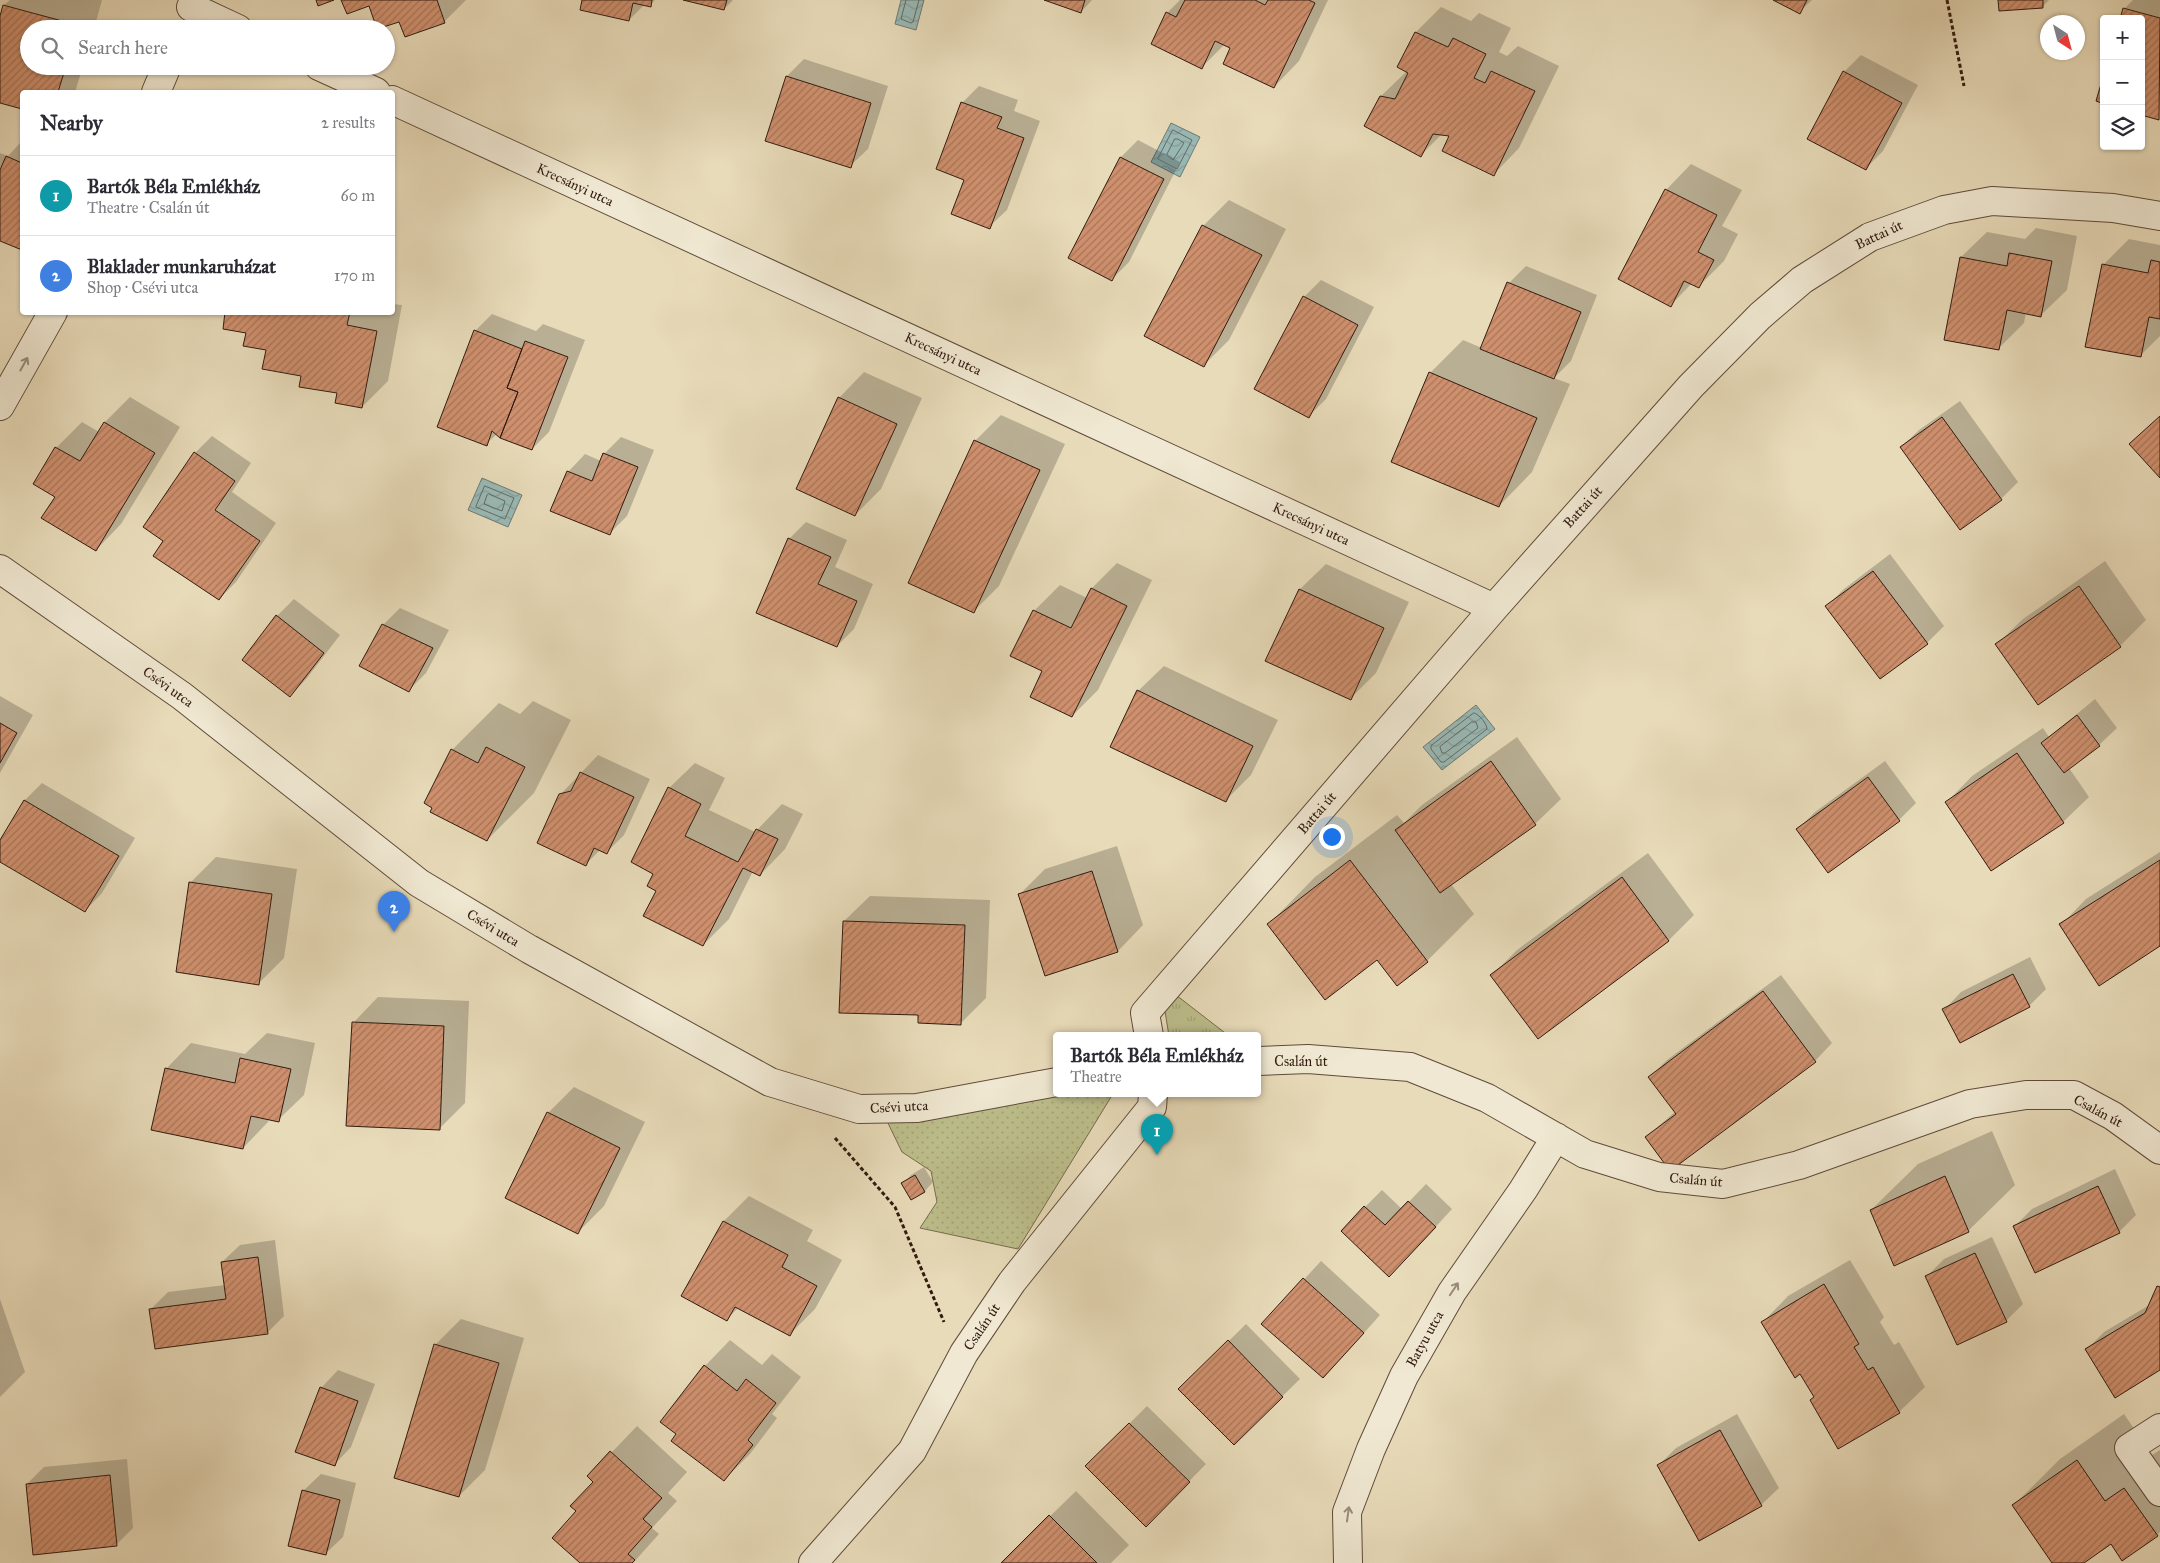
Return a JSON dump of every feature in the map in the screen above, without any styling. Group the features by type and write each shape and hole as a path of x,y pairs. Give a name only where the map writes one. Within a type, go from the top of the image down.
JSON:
{"street":[{"path":"189,12 212,20"},
{"path":"157,90 163,75"},
{"path":"339,75 372,90"},
{"name":"Krecsányi utca","path":"395,101 1494,608"},
{"name":"Battai út","path":"1147,1032 1145,1013 1494,608 1691,386 1760,316 1802,280 1870,237 1944,210 1992,201 2113,208 2160,216"},
{"path":"0,406 51,315"},
{"name":"Csévi utca","path":"0,569 182,696 419,884 529,950 770,1082 859,1109 917,1108 1053,1083"},
{"name":"Csalán út","path":"1261,1061 1308,1059 1410,1067 1487,1098 1585,1154 1659,1177 1723,1184 1798,1165 1970,1104 2026,1095 2074,1095 2113,1116 2160,1150"},
{"name":"Csalán út","path":"813,1563 912,1450 960,1360 1012,1282 1152,1107 1153,1097"},
{"name":"Batyu utca","path":"1348,1563 1347,1512 1371,1449 1404,1376 1452,1292 1523,1190 1556,1137"},
{"path":"2160,1428 2129,1448 2160,1492"}],"path":[{"path":"1947,0 1964,86"},
{"path":"831,1133 895,1207 960,1360"}],"green space":[{"path":"1176,995 1224,1032 1168,1032 1165,1011"},
{"path":"1053,1095 1053,1097 1111,1097 1018,1249 920,1228 937,1202 931,1171 902,1152 885,1117"}],"water":[{"path":"901,0 924,0 916,30 895,24"},
{"path":"1171,123 1200,137 1180,177 1151,162"},
{"path":"482,478 522,495 508,527 468,510"},
{"path":"1476,705 1495,729 1442,770 1423,747"}],"building":[{"path":"316,0 334,0 318,6"},
{"path":"341,0 437,0 445,23 405,37 399,22 395,23 395,20 374,20 369,6 347,14"},
{"path":"582,0 652,0 651,7 633,3 629,21 580,10"},
{"path":"683,0 727,0 724,10"},
{"path":"1044,0 1085,0 1081,13"},
{"path":"1185,0 1255,0 1265,5 1268,0 1309,0 1315,3 1274,88 1223,64 1230,48 1215,41 1202,69 1151,44 1166,12 1176,17"},
{"path":"1773,0 1807,0 1800,14"},
{"path":"1998,0 2043,0 2043,8 1999,11"},
{"path":"3,5 58,20 20,20 20,75 63,75 59,90 20,90 20,108 0,103 0,16"},
{"path":"2123,8 2160,18 2159,120 2145,116 2145,15 2121,15"},
{"path":"1415,32 1448,47 1453,38 1486,54 1474,78 1485,83 1491,71 1535,91 1494,176 1442,151 1449,136 1433,134 1421,157 1364,126 1380,96 1395,99 1408,73 1397,67"},
{"path":"1843,71 1902,103 1866,170 1807,139"},
{"path":"786,76 871,103 851,168 765,141"},
{"path":"2100,88 2100,102 2096,101"},
{"path":"961,102 1002,117 997,128 1024,138 990,229 951,214 964,180 936,169"},
{"path":"6,156 20,162 20,249 0,241 0,170"},
{"path":"1120,157 1164,179 1112,281 1068,258"},
{"path":"1665,189 1717,215 1698,252 1714,260 1699,288 1684,281 1671,307 1618,279"},
{"path":"1202,225 1262,255 1204,367 1144,336"},
{"path":"2009,253 2052,261 2041,317 2007,310 1999,350 1944,340 1960,257 2007,266"},
{"path":"2151,260 2160,262 2160,319 2149,317 2141,357 2085,347 2102,264 2148,273"},
{"path":"1507,282 1581,312 1554,379 1480,349"},
{"path":"1303,296 1358,325 1309,418 1254,389"},
{"path":"225,315 349,315 347,325 377,331 362,408 335,403 337,393 299,387 301,376 262,369 266,350 243,346 246,333 223,329"},
{"path":"474,330 522,349 507,388 518,392 500,438 492,431 487,446 437,427"},
{"path":"525,341 568,357 532,450 500,438 518,392 507,388"},
{"path":"1429,372 1537,418 1499,507 1391,462"},
{"path":"838,397 897,424 855,516 796,489"},
{"path":"2160,416 2160,478 2129,444"},
{"path":"1942,417 2002,500 1960,530 1900,447"},
{"path":"104,422 155,453 96,551 41,518 55,497 33,484 55,447 80,461"},
{"path":"974,440 1040,470 974,613 908,583"},
{"path":"194,452 235,481 215,510 260,541 219,600 153,556 163,541 143,527"},
{"path":"603,453 638,467 610,535 550,511 567,471 592,481"},
{"path":"788,538 831,557 818,584 857,601 837,647 756,613"},
{"path":"1873,571 1928,644 1880,679 1825,606"},
{"path":"2079,586 2121,647 2038,705 1995,644"},
{"path":"1091,588 1127,606 1072,717 1030,697 1042,671 1010,656 1033,610 1071,628"},
{"path":"1299,589 1384,628 1351,700 1265,661"},
{"path":"276,615 324,653 290,697 242,660"},
{"path":"382,624 433,648 409,692 359,666"},
{"path":"1137,690 1253,746 1226,802 1110,747"},
{"path":"2077,715 2100,746 2064,773 2041,743"},
{"path":"0,723 17,733 0,763"},
{"path":"486,747 525,767 487,841 430,812 432,808 424,803 451,749 478,763"},
{"path":"2017,753 2064,823 1991,871 1945,802"},
{"path":"1491,761 1536,825 1440,893 1395,830"},
{"path":"580,772 634,797 607,854 594,848 586,866 537,843 559,794 571,791"},
{"path":"1868,777 1900,821 1828,873 1796,829"},
{"path":"668,787 701,804 685,836 738,862 756,829 778,839 760,876 743,868 703,946 643,916 656,891 647,886 653,874 631,862"},
{"path":"24,800 119,856 85,912 0,862 0,840"},
{"path":"1350,860 1428,962 1397,986 1377,960 1325,1000 1267,924"},
{"path":"2160,860 2160,946 2099,986 2059,924"},
{"path":"1092,871 1118,952 1045,976 1018,894"},
{"path":"1622,877 1669,941 1538,1039 1490,975"},
{"path":"189,882 272,894 259,985 176,972"},
{"path":"843,921 965,925 961,1025 918,1023 918,1015 839,1013"},
{"path":"2013,974 2030,1007 1960,1043 1942,1009"},
{"path":"1763,991 1816,1062 1670,1171 1645,1137 1676,1114 1648,1077"},
{"path":"352,1022 444,1026 440,1130 346,1126"},
{"path":"240,1058 291,1069 279,1122 251,1116 243,1149 151,1130 165,1068 235,1083"},
{"path":"547,1112 620,1148 578,1234 505,1198"},
{"path":"915,1175 925,1192 911,1200 901,1183"},
{"path":"1945,1176 1969,1232 1894,1266 1870,1210"},
{"path":"2098,1186 2120,1233 2035,1273 2013,1226"},
{"path":"1408,1201 1436,1227 1389,1277 1341,1231 1364,1206 1385,1225"},
{"path":"723,1221 788,1255 782,1267 817,1286 790,1336 735,1307 727,1321 681,1296"},
{"path":"1975,1253 2007,1322 1957,1345 1925,1276"},
{"path":"258,1257 268,1334 155,1349 149,1309 226,1299 221,1262"},
{"path":"1303,1278 1364,1333 1323,1378 1261,1324"},
{"path":"1824,1284 1859,1344 1854,1347 1868,1370 1873,1367 1900,1413 1838,1449 1810,1400 1814,1397 1800,1374 1795,1378 1761,1322"},
{"path":"2157,1286 2160,1287 2160,1370 2115,1398 2085,1349 2145,1313"},
{"path":"1228,1340 1283,1397 1234,1445 1178,1389"},
{"path":"434,1344 499,1363 459,1497 394,1478"},
{"path":"704,1365 737,1391 746,1379 776,1403 748,1440 753,1445 724,1481 671,1441 676,1434 660,1422"},
{"path":"320,1387 358,1401 335,1466 295,1452"},
{"path":"1129,1423 1190,1482 1146,1527 1085,1466"},
{"path":"1720,1430 1762,1506 1699,1541 1657,1465"},
{"path":"610,1451 662,1498 643,1519 652,1527 628,1554 635,1560 632,1563 580,1563 552,1538 576,1511 570,1506 593,1482 587,1476"},
{"path":"2077,1460 2105,1501 2124,1488 2158,1536 2122,1561 2111,1544 2084,1563 2052,1563 2012,1505"},
{"path":"110,1475 117,1546 33,1555 26,1484"},
{"path":"302,1490 340,1500 326,1555 288,1546"},
{"path":"1049,1515 1097,1563 1001,1563"}],"place":[{"name":"Blaklader munkaruházat","path":"394,932"},
{"name":"Bartók Béla Emlékház","path":"1157,1155"}]}
